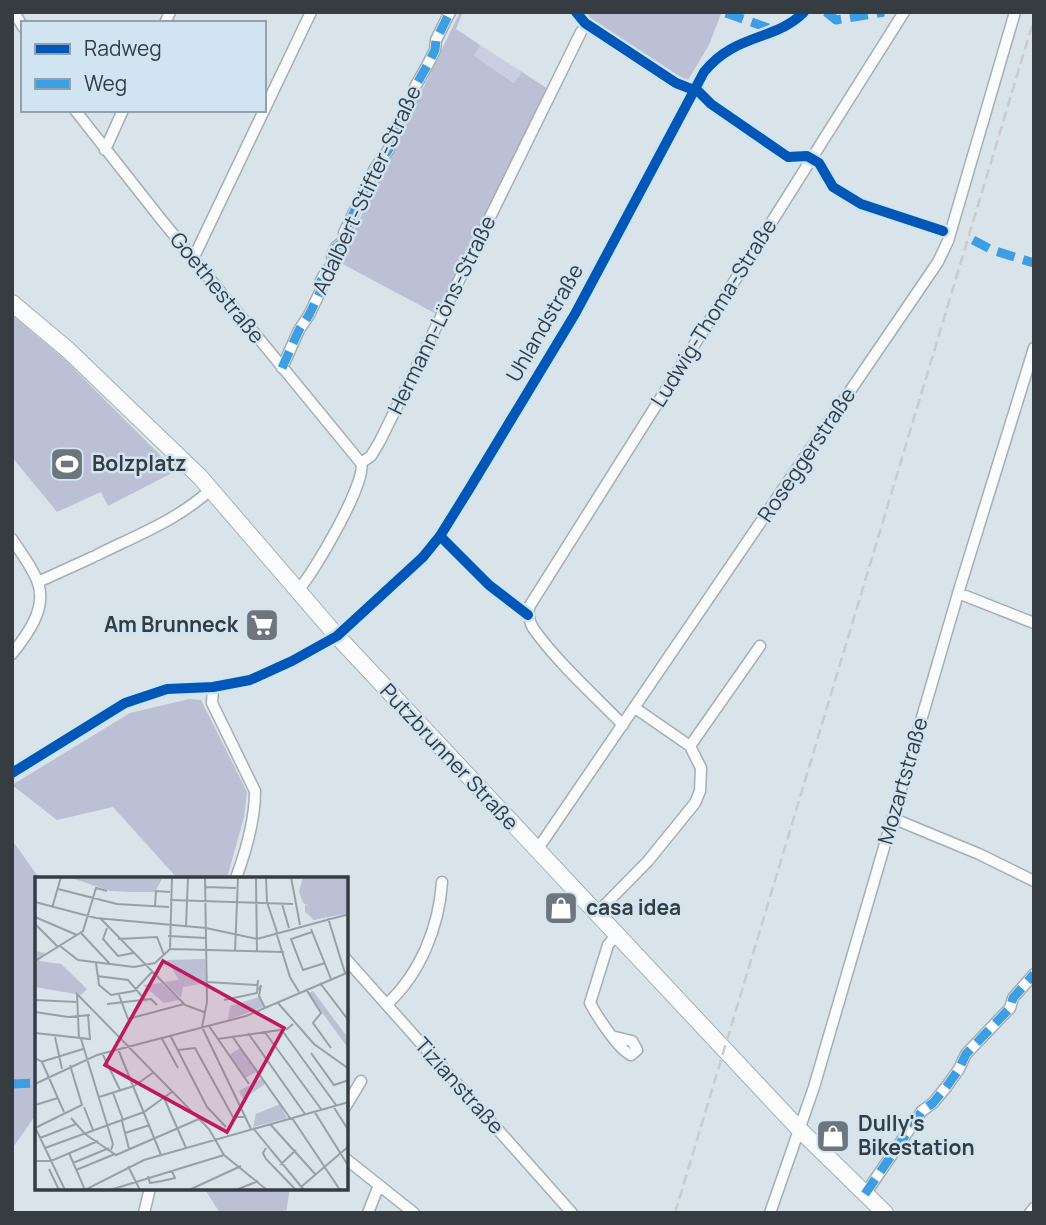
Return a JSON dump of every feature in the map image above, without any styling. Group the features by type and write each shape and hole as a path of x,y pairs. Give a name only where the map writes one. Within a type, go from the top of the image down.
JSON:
{"main road":[{"name":"Putzbrunner Straße","path":"12,303 68,350 211,489 337,636 800,1130 885,1213"}],"street":[{"path":"266,107 311,12"},
{"name":"Adalbert-Stifter-Straße","path":"282,368 321,290 320,283 333,263 332,255 336,247 345,240 344,233 374,170 389,149 391,135 414,96 415,87 435,50 436,40 450,12"},
{"name":"Uhlandstraße","path":"12,773 138,698 167,689 213,687 250,680 337,636 423,557 440,536 575,314 704,72 712,62 735,45 791,22 804,12"},
{"name":"Ludwig-Thoma-Straße","path":"623,725 575,676 532,626 527,615 532,599 904,12"},
{"path":"1006,12 1012,27"},
{"name":"Roseggerstraße","path":"537,850 938,262 948,241 1015,12"},
{"name":"Hermann-Löns-Straße","path":"298,590 317,566 335,533 362,476 361,463 375,451 396,411 581,32"},
{"name":"Goethestraße","path":"76,112 361,463"},
{"path":"105,150 122,112"},
{"path":"194,259 264,112"},
{"name":"Mozartstraße","path":"770,1213 800,1130 958,593 1034,348"},
{"path":"38,582 168,518 199,500 211,489"},
{"path":"12,539 38,582 40,601 27,635 12,654"},
{"path":"958,593 1034,623"},
{"path":"690,746 760,646"},
{"path":"213,687 212,703 254,790 255,803 238,877"},
{"path":"596,914 648,861 695,803 700,791 702,778 699,762 690,746 635,708"},
{"path":"892,818 990,859 1034,881"},
{"path":"387,1004 409,980 422,955 440,904 442,882"},
{"path":"615,1037 590,1003 608,945 616,935"},
{"name":"Tizianstraße","path":"348,961 572,1213"},
{"path":"865,1194 922,1111 940,1094 960,1069 966,1055 1002,1018 1010,1008 1013,998 1034,974"},
{"path":"348,1103 361,1081"},
{"path":"348,1161 414,1213"},
{"path":"368,1213 379,1185"},
{"path":"144,1213 148,1190"},
{"path":"1030,1213 1034,1208"}],"shaded area":[{"path":"460,12 463,12 456,29 480,45 474,56 514,83 522,72 548,89 440,316 339,262"},
{"path":"575,12 721,14 709,45 688,80 677,81"},
{"path":"480,45 522,72 515,83 473,56"},
{"path":"12,315 64,359 176,471 108,506 101,492 57,512 12,457"},
{"path":"189,699 201,700 247,792 244,817 227,877 176,877 113,807 57,820 12,785 130,713"},
{"path":"12,840 38,877 35,877 35,1116 12,1149"},
{"path":"205,1190 290,1190 286,1213 220,1213"}],"railway":[{"path":"675,1213 1034,19"}],"marked path":[{"path":"282,368 321,290 320,283 333,263 332,255 336,247 345,240 344,233 374,170 389,149 391,135 414,96 415,87 435,50 436,40 450,12"},
{"path":"826,12 836,20 884,12"},
{"path":"726,13 774,30"},
{"path":"973,240 992,250 1034,263"},
{"path":"865,1194 922,1111 933,1103 947,1086 966,1054 1010,1008 1013,998 1034,974"},
{"path":"12,1084 35,1083"}],"cycle path":[{"path":"576,12 585,23 676,83 699,92 711,104 788,157 807,156 819,163 833,187 861,204 943,231"},
{"path":"12,773 125,703 167,689 213,687 250,680 292,661 337,636 423,557 440,536 575,314 704,72 729,50 781,28 804,12"},
{"path":"440,536 489,585 528,615"}],"place":[{"name":"Bolzplatz","path":"67,464"},
{"name":"Am Brunneck","path":"262,625"},
{"name":"casa idea","path":"561,908"},
{"name":"Dully's Bikestation","path":"833,1136"}]}
